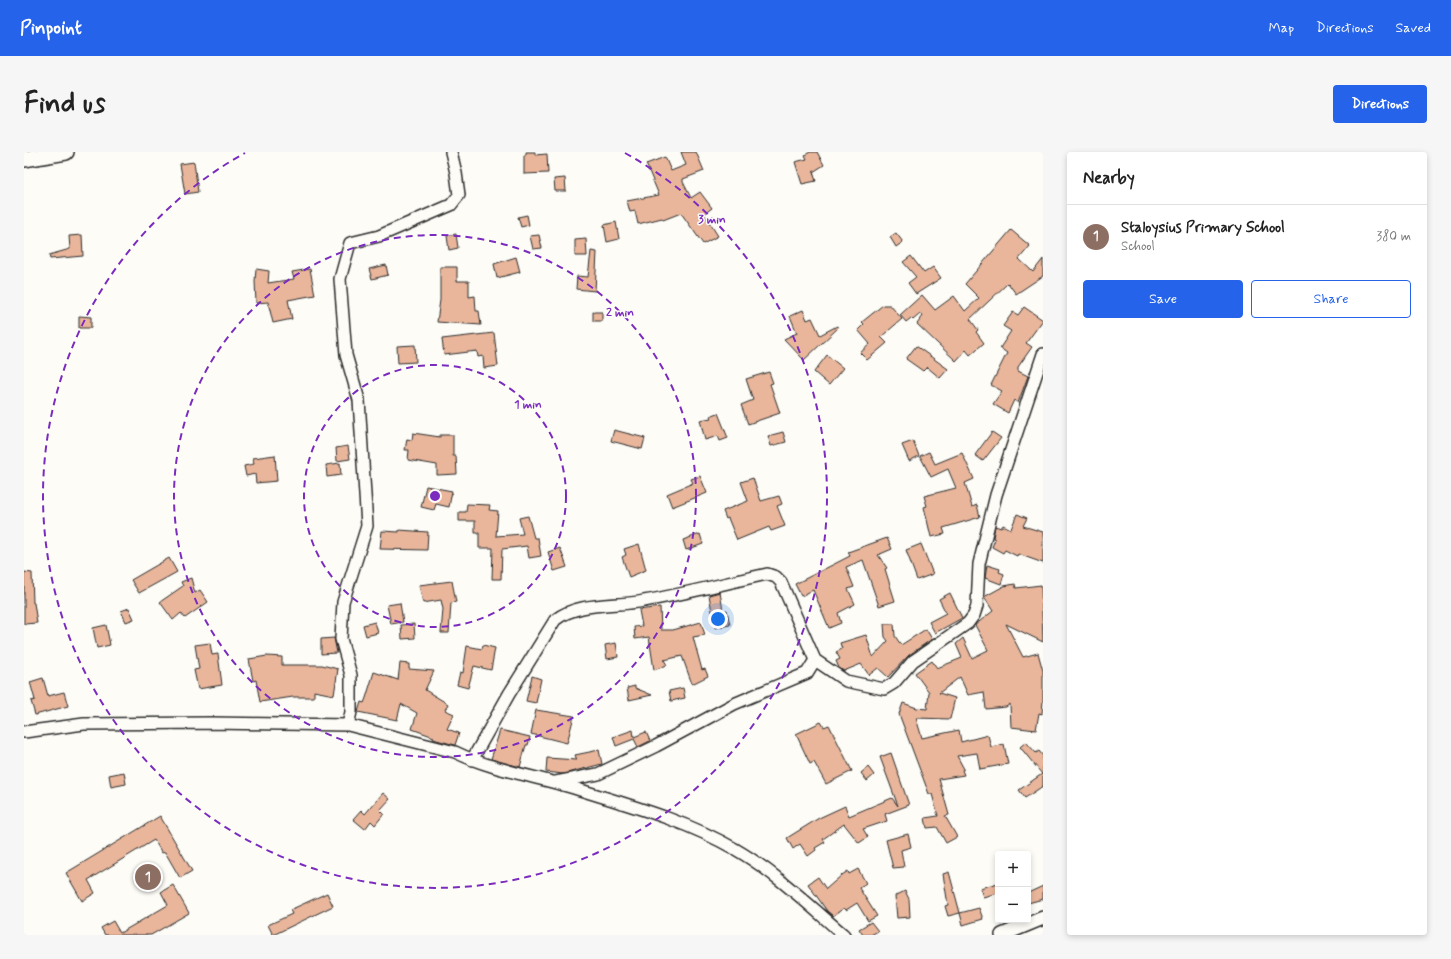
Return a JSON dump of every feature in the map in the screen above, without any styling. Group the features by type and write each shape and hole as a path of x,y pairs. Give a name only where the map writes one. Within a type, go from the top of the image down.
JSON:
{"main road":[{"path":"24,159 66,152"}],"street":[{"path":"348,725 351,712 351,676 342,639 343,602 367,526 359,400 346,355 340,279 350,243 379,236 451,205 459,195 451,152"},
{"path":"472,760 509,694 556,620 564,613 576,609 643,602 766,574 776,577 781,582 815,660 846,681 884,689 894,683 912,661 968,623 974,615 977,606 979,564 996,496 1043,354"},
{"path":"555,782 598,774 656,746 734,704 807,673 815,660"},
{"path":"24,732 84,724 211,723 348,725 455,752 472,760 555,782 656,814 700,831 735,848 770,871 844,935"},
{"path":"1002,935 1043,918"}],"building":[{"path":"526,152 535,152 535,155 547,154 548,173 524,174 524,155 526,155"},
{"path":"681,152 696,152 704,171 683,179 691,198 700,192 712,208 704,214 718,236 703,244 681,213 663,220 662,218 638,224 635,211 630,212 627,201 659,195 646,164 665,157 671,171 686,165"},
{"path":"810,152 817,152 824,165 813,172 816,181 802,184 795,162 807,159 805,155"},
{"path":"194,162 198,192 185,194 180,164"},
{"path":"565,178 566,191 555,191 554,179"},
{"path":"527,215 529,225 521,227 518,217"},
{"path":"616,222 619,239 607,242 604,225"},
{"path":"1011,230 1030,246 1019,259 1033,272 1043,259 1043,276 1016,294 1008,283 970,319 978,330 976,332 984,343 970,355 966,350 956,361 917,324 923,316 920,314 913,320 911,318 906,322 900,315 922,295 935,310 954,296 965,311 979,298 965,284"},
{"path":"896,233 903,242 896,247 890,237"},
{"path":"456,234 458,248 449,250 447,236"},
{"path":"82,235 83,256 50,259 49,255 70,249 69,236"},
{"path":"539,235 542,248 533,249 530,236"},
{"path":"586,239 587,256 575,256 575,240"},
{"path":"591,251 597,252 595,291 576,289 577,276 588,277"},
{"path":"911,256 924,273 933,267 941,278 916,294 908,283 916,277 903,262"},
{"path":"516,257 520,272 497,278 494,264"},
{"path":"386,265 388,275 372,279 369,269"},
{"path":"440,267 457,267 457,281 469,281 469,297 475,296 476,311 479,311 481,325 437,322 440,300"},
{"path":"256,269 269,271 268,283 294,279 292,272 310,269 315,295 288,300 292,319 273,323 268,302 256,303"},
{"path":"883,305 890,305 902,319 881,337 887,343 867,360 860,353 870,344 858,330 864,324 862,322"},
{"path":"1024,307 1043,320 1026,343 1032,347 1018,367 1018,371 1028,376 1018,403 1014,400 1008,413 993,404 1002,391 991,385 1007,353 1000,348 1011,331 1003,326 1013,312 1018,315"},
{"path":"803,310 807,320 812,318 820,335 837,326 838,328 804,360 784,339 797,333 790,316"},
{"path":"593,312 602,312 602,321 593,321"},
{"path":"79,316 91,317 91,328 79,328"},
{"path":"494,333 498,366 484,368 483,356 478,357 477,351 444,355 442,339"},
{"path":"415,345 416,362 398,363 397,346"},
{"path":"916,346 948,369 940,378 927,367 923,371 906,359"},
{"path":"827,355 843,368 829,385 814,372"},
{"path":"769,372 773,383 770,384 780,413 748,424 741,405 753,400 746,379"},
{"path":"718,413 728,438 720,441 718,436 705,440 700,420 711,418 710,416"},
{"path":"614,430 645,438 642,449 611,441"},
{"path":"783,432 786,442 771,446 768,436"},
{"path":"992,432 1001,438 983,461 975,455"},
{"path":"413,433 440,437 440,435 453,435 453,456 456,456 457,474 437,475 437,465 408,460 409,450 405,450 407,439 412,440"},
{"path":"913,441 919,456 909,461 902,445"},
{"path":"348,446 350,459 337,461 336,448"},
{"path":"929,452 935,464 962,453 974,479 965,483 972,507 977,505 980,517 943,528 945,534 931,537 924,507 927,506 924,496 956,488 948,469 931,477 920,456"},
{"path":"275,455 277,481 256,483 255,474 246,476 244,466 254,464 253,458"},
{"path":"340,463 341,475 327,477 326,465"},
{"path":"700,476 707,493 672,507 667,494 693,483 691,479"},
{"path":"753,478 761,501 779,496 782,504 777,506 785,526 771,531 769,527 737,540 728,518 726,519 723,511 748,501 741,482"},
{"path":"426,486 452,491 449,507 436,504 434,510 421,507"},
{"path":"467,504 490,505 489,510 498,511 496,536 523,534 519,518 528,516 534,538 538,538 541,556 529,558 527,546 502,549 501,579 492,579 493,548 479,548 479,533 475,533 475,521 459,521 459,512 466,512"},
{"path":"1017,514 1027,518 1023,526 1043,532 1043,563 1018,554 1017,556 1005,550 1003,553 992,547 995,539 993,538 995,526 1001,528 1003,525 1011,529"},
{"path":"399,530 428,532 427,550 380,549 382,531 399,532"},
{"path":"700,534 703,544 686,550 683,540"},
{"path":"887,538 892,549 878,555 887,568 885,569 895,601 879,606 863,560 846,567 854,587 848,589 855,604 838,613 841,623 829,628 813,590 801,596 795,584 850,556 848,552"},
{"path":"639,544 646,570 629,577 622,557 626,555 624,549"},
{"path":"921,544 933,574 917,580 906,550"},
{"path":"560,548 567,567 554,571 548,552"},
{"path":"169,558 177,572 139,593 131,580"},
{"path":"987,565 1000,569 999,572 1004,574 1001,584 985,578"},
{"path":"24,572 32,573 33,603 37,623 24,624"},
{"path":"191,578 195,593 200,590 208,602 185,618 181,613 173,620 160,602 183,586 181,582"},
{"path":"452,581 456,602 451,603 449,633 441,633 443,609 441,600 423,603 419,585"},
{"path":"1015,584 1016,588 1041,585 1043,642 1006,624 1023,657 1038,653 1043,671 1043,700 1042,714 1039,713 1036,730 1011,727 1010,704 1006,707 986,709 984,692 968,695 960,677 939,693 955,698 950,719 916,718 922,738 959,730 961,742 988,735 991,747 1004,744 1008,764 980,769 977,753 957,756 964,769 962,770 964,775 939,779 949,815 945,816 957,837 946,843 937,827 927,828 925,818 938,816 932,794 929,794 899,714 903,703 917,708 927,709 929,692 915,673 932,661 937,668 962,658 956,644 963,638 972,658 988,650 975,625 993,611 984,597 1004,586"},
{"path":"720,592 723,611 727,610 730,625 715,628 709,595"},
{"path":"950,593 962,618 935,633 929,622 946,613 939,599"},
{"path":"400,603 403,622 391,624 387,605"},
{"path":"660,607 661,630 673,630 701,622 705,635 693,637 702,670 705,669 708,676 692,684 682,656 664,660 667,665 654,670 649,637 635,639 634,627 642,626 639,610"},
{"path":"129,608 134,619 126,622 121,611"},
{"path":"375,622 378,633 366,636 363,625"},
{"path":"414,624 415,638 402,639 401,625"},
{"path":"884,624 894,624 895,636 901,645 926,629 932,639 909,655 888,677 878,668 869,675 861,664 844,671 839,668 836,661 840,659 836,652 842,649 840,643 866,635 873,657 888,641 885,637"},
{"path":"106,625 110,645 97,648 93,628"},
{"path":"334,638 337,653 321,654 321,639"},
{"path":"210,643 212,655 218,654 222,685 198,689 194,670 199,669 195,645"},
{"path":"616,643 618,657 607,659 605,645"},
{"path":"483,645 495,648 491,670 474,666 468,688 457,685 460,672 463,673 467,646 482,649"},
{"path":"267,656 282,657 282,665 322,665 338,669 334,695 314,691 314,697 293,697 260,702 256,680 253,681 249,659"},
{"path":"400,663 409,664 409,669 434,671 425,690 448,704 445,710 454,714 447,729 459,733 455,745 433,739 434,737 412,729 417,713 401,704 397,720 358,712 361,702 364,703 366,698 374,672 398,680"},
{"path":"532,676 541,679 536,703 526,701"},
{"path":"43,678 48,696 64,692 68,706 35,715 31,701 35,700 30,682"},
{"path":"635,686 635,688 652,695 629,700 627,688"},
{"path":"683,688 685,698 671,701 669,691"},
{"path":"536,710 574,716 567,743 531,734"},
{"path":"821,722 824,727 829,725 852,771 826,784 814,762 810,764 796,734"},
{"path":"500,730 530,737 528,745 526,745 520,767 491,759"},
{"path":"633,730 634,737 646,732 650,741 638,747 634,739 616,746 613,737"},
{"path":"1026,742 1036,753 1039,751 1043,756 1043,786 1025,798 1019,790 1042,774 1020,747"},
{"path":"599,750 602,764 563,774 546,772 547,758 577,760 575,755"},
{"path":"891,753 909,805 885,814 887,821 863,829 868,837 859,843 844,824 823,839 825,842 815,848 816,850 808,856 800,844 793,849 787,838 819,818 845,806 849,816 892,798 898,806 880,757"},
{"path":"868,767 874,775 867,781 861,773"},
{"path":"124,772 126,784 111,787 109,775"},
{"path":"383,793 390,799 380,810 384,814 375,825 371,821 365,829 353,819 361,810 365,814"},
{"path":"160,816 192,871 180,878 165,852 162,853 154,840 88,880 95,893 82,901 66,873"},
{"path":"908,834 911,847 901,850 904,867 893,868 886,840"},
{"path":"858,869 866,883 859,888 877,916 868,921 857,903 846,910 844,908 833,916 827,911 808,884 818,877 826,889 848,871 849,874"},
{"path":"949,872 960,913 948,916 945,906 948,905 943,874"},
{"path":"995,884 995,894 983,897 980,888"},
{"path":"173,885 189,913 151,935 105,935 101,928 113,921 120,933 168,905 161,892"},
{"path":"1043,886 1043,899 1031,902 1031,892"},
{"path":"905,891 909,899 910,917 897,918 895,896"},
{"path":"327,893 333,906 273,935 268,925 292,914 290,910"},
{"path":"979,908 983,919 963,925 960,913"},
{"path":"871,922 878,931 871,935 863,935 859,929"}],"place":[{"name":"Staloysius Primary School","path":"148,877"}]}
